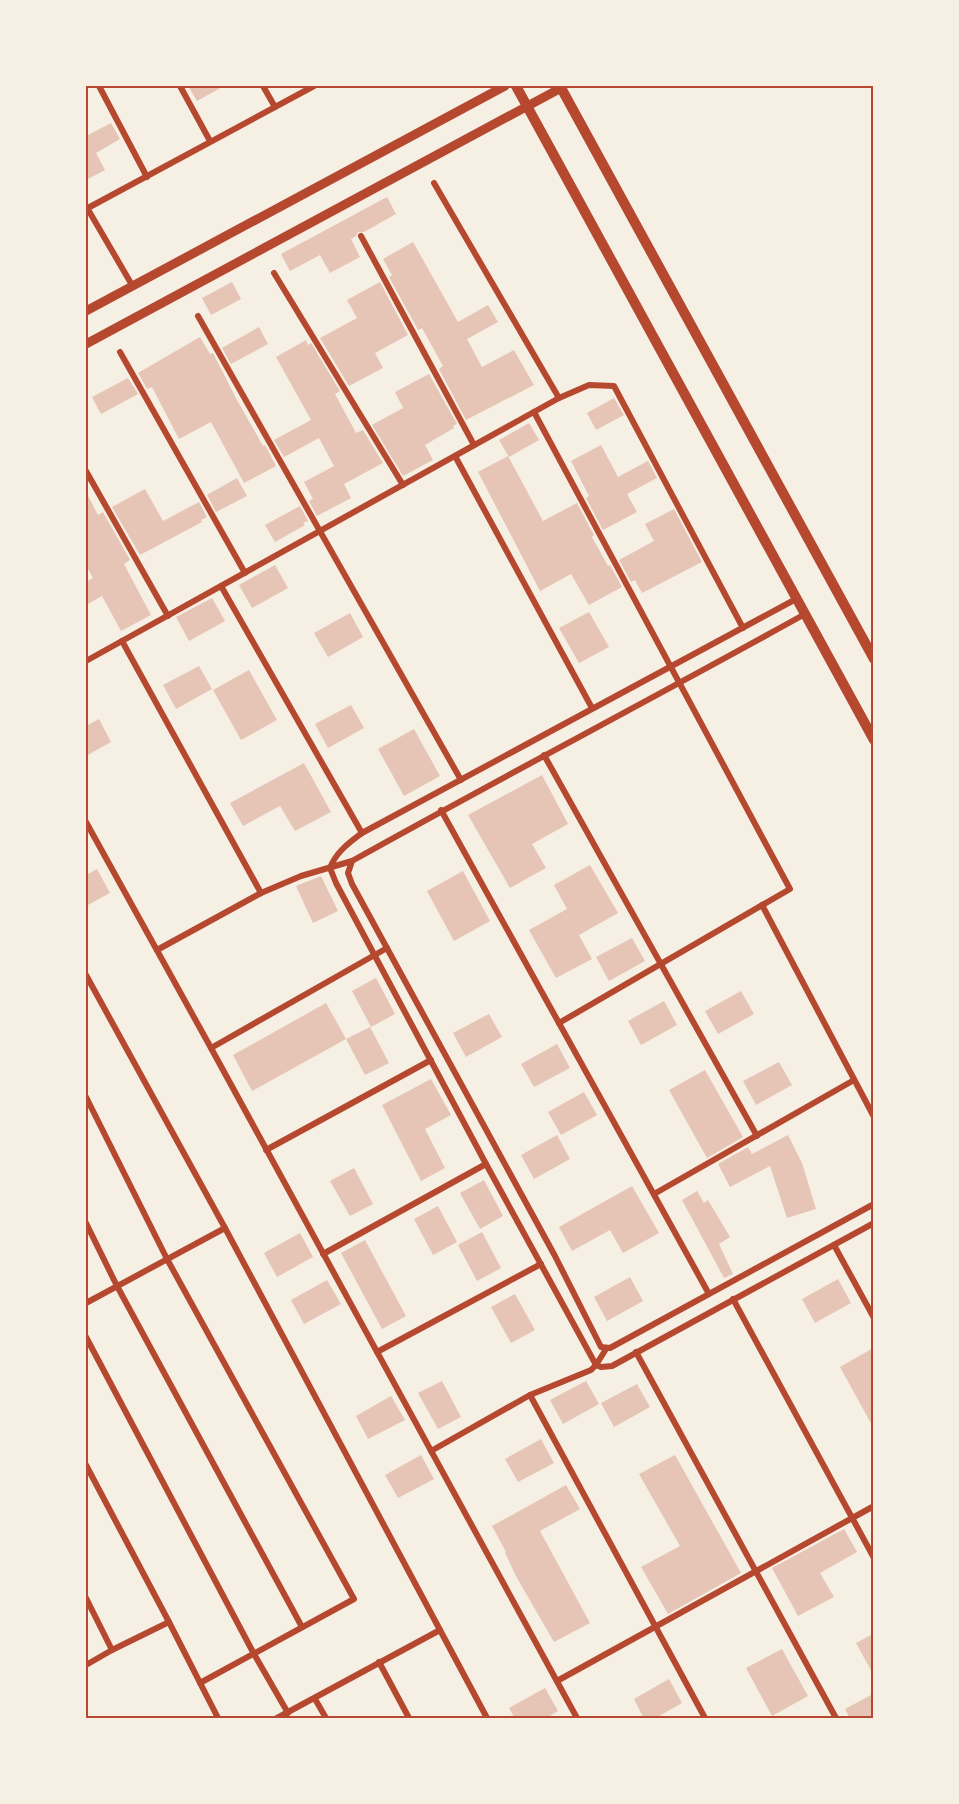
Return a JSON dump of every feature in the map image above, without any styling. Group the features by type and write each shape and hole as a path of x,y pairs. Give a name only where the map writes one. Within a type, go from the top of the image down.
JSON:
{"main road":[{"path":"516,86 873,740"},
{"path":"560,87 873,659"}],"street":[{"path":"99,86 147,177"},
{"path":"180,86 210,141"},
{"path":"262,86 274,107"},
{"path":"132,285 86,207 147,177 314,86"},
{"path":"86,311 505,86"},
{"path":"86,344 560,87"},
{"path":"434,183 559,398"},
{"path":"361,236 474,445"},
{"path":"274,273 403,485"},
{"path":"198,316 461,780"},
{"path":"120,352 245,573"},
{"path":"86,661 559,398 589,385 614,386 743,628"},
{"path":"534,412 790,889 559,1023"},
{"path":"455,456 592,708"},
{"path":"86,471 168,616"},
{"path":"220,586 362,833"},
{"path":"796,598 362,833 339,851 330,868 430,1060 596,1365 606,1368 612,1366 873,1223"},
{"path":"157,950 261,893 301,876 352,861 441,810 680,684 805,614"},
{"path":"122,642 261,893"},
{"path":"544,755 757,1136"},
{"path":"441,810 709,1294"},
{"path":"86,822 577,1719"},
{"path":"352,861 348,873 352,884 555,1256 601,1347 606,1349"},
{"path":"762,905 873,1117"},
{"path":"211,1048 375,957 387,948"},
{"path":"86,975 225,1228 487,1719"},
{"path":"266,1150 430,1060"},
{"path":"654,1194 854,1080"},
{"path":"86,1097 167,1259 354,1599 200,1683"},
{"path":"323,1254 486,1164"},
{"path":"431,1451 530,1395 591,1370 606,1349 873,1204"},
{"path":"86,1223 117,1286 302,1627"},
{"path":"86,1303 225,1228"},
{"path":"834,1245 873,1318"},
{"path":"377,1352 541,1264"},
{"path":"733,1299 873,1558"},
{"path":"86,1337 254,1654 288,1713"},
{"path":"636,1352 836,1719"},
{"path":"530,1395 705,1719"},
{"path":"86,1465 218,1719"},
{"path":"557,1681 873,1506"},
{"path":"86,1598 112,1650"},
{"path":"86,1665 169,1622"},
{"path":"277,1719 440,1630"},
{"path":"379,1662 409,1719"},
{"path":"315,1699 326,1719"}],"building":[{"path":"188,86 224,86 197,101"},
{"path":"111,123 120,139 96,153 105,170 86,180 86,136"},
{"path":"387,197 396,214 364,232 358,232 351,239 360,257 330,273 320,255 290,271 281,254"},
{"path":"413,242 458,322 488,305 498,322 467,339 482,367 514,350 534,385 466,420 439,369 443,366 422,328 418,330 389,277 392,275 383,259"},
{"path":"232,282 241,299 211,315 202,298"},
{"path":"380,282 408,335 375,353 383,368 349,386 320,338 357,318 347,300"},
{"path":"259,327 268,344 231,364 222,348"},
{"path":"200,337 210,354 213,353 237,400 276,466 244,483 211,422 179,439 152,387 147,389 138,373"},
{"path":"306,340 308,345 311,343 340,391 335,394 356,433 363,430 383,463 344,484 351,498 317,516 309,501 313,499 304,482 334,466 319,438 284,457 274,440 311,420 276,357"},
{"path":"429,374 457,424 425,445 433,460 403,476 372,425 403,408 395,392"},
{"path":"128,378 138,394 101,414 92,397"},
{"path":"614,398 624,415 596,430 587,413"},
{"path":"529,423 539,440 509,457 499,440"},
{"path":"601,445 618,477 648,461 657,478 627,494 637,512 603,530 586,498 589,496 571,461"},
{"path":"508,456 543,521 577,503 594,535 592,537 622,587 589,605 571,574 540,591 478,472"},
{"path":"237,478 247,496 216,512 207,495"},
{"path":"145,489 163,521 199,502 207,517 201,520 202,522 140,555 112,507"},
{"path":"86,492 98,515 103,512 130,560 124,564 151,615 121,631 102,596 86,605 86,582 93,578 86,565"},
{"path":"300,506 308,521 275,542 265,525"},
{"path":"674,509 702,562 642,593 635,580 631,582 619,560 654,541 645,524"},
{"path":"275,565 288,588 252,608 239,585"},
{"path":"212,598 225,621 189,641 176,617"},
{"path":"589,612 609,647 579,663 559,628"},
{"path":"350,613 363,637 328,657 314,633"},
{"path":"199,666 212,689 176,709 163,685"},
{"path":"249,670 277,720 241,740 213,690"},
{"path":"351,705 364,728 328,748 315,724"},
{"path":"99,719 111,742 86,756 86,726"},
{"path":"414,729 440,776 404,796 378,749"},
{"path":"304,763 331,812 295,831 280,806 243,826 230,803"},
{"path":"542,775 568,824 532,844 546,868 510,888 468,815"},
{"path":"590,865 618,913 579,935 592,959 556,978 529,930 567,909 554,885"},
{"path":"97,869 110,893 86,906 86,875"},
{"path":"463,871 490,921 454,941 427,891"},
{"path":"321,876 338,911 313,923 296,886"},
{"path":"632,938 645,961 609,981 596,957"},
{"path":"376,978 395,1014 371,1027 352,991"},
{"path":"741,991 754,1014 718,1034 705,1011"},
{"path":"664,1001 677,1025 641,1045 628,1021"},
{"path":"326,1003 346,1039 252,1091 233,1055"},
{"path":"489,1014 502,1037 466,1057 453,1033"},
{"path":"370,1027 389,1063 365,1075 346,1039"},
{"path":"557,1044 570,1068 534,1087 521,1064"},
{"path":"779,1062 792,1085 756,1105 743,1081"},
{"path":"705,1070 743,1137 707,1158 669,1090"},
{"path":"431,1079 451,1115 425,1129 445,1168 421,1181 382,1105"},
{"path":"584,1092 597,1115 561,1135 548,1112"},
{"path":"557,1135 570,1159 534,1179 521,1155"},
{"path":"788,1135 802,1163 816,1209 787,1218 770,1166 730,1187 718,1164 748,1147 752,1154"},
{"path":"354,1168 373,1204 350,1216 330,1181"},
{"path":"484,1180 503,1216 480,1229 460,1193"},
{"path":"632,1186 659,1233 623,1253 610,1230 572,1251 559,1227"},
{"path":"697,1191 704,1203 708,1200 730,1237 719,1244 733,1274 724,1278 682,1200"},
{"path":"438,1206 457,1242 433,1255 414,1219"},
{"path":"482,1232 501,1268 477,1281 458,1245"},
{"path":"300,1233 313,1257 277,1277 264,1253"},
{"path":"365,1240 406,1316 382,1329 341,1253"},
{"path":"630,1277 643,1301 607,1321 594,1297"},
{"path":"838,1279 851,1303 815,1323 802,1299"},
{"path":"327,1280 341,1304 304,1324 291,1300"},
{"path":"515,1294 535,1330 511,1343 491,1307"},
{"path":"873,1348 873,1427 840,1367"},
{"path":"442,1381 461,1417 438,1429 418,1393"},
{"path":"586,1381 599,1404 563,1424 550,1400"},
{"path":"637,1384 650,1407 614,1427 601,1403"},
{"path":"391,1396 405,1420 368,1439 356,1416"},
{"path":"541,1439 554,1463 518,1482 505,1459"},
{"path":"421,1455 434,1479 398,1498 385,1475"},
{"path":"675,1455 741,1573 668,1614 641,1567 680,1546 639,1474"},
{"path":"566,1485 580,1509 540,1531 590,1623 554,1642 517,1578 492,1526"},
{"path":"844,1529 857,1552 820,1573 834,1597 798,1616 772,1568"},
{"path":"873,1634 873,1674 856,1643"},
{"path":"782,1649 808,1696 772,1716 746,1668"},
{"path":"669,1679 682,1703 654,1719 644,1719 634,1699"},
{"path":"545,1688 558,1711 545,1719 515,1719 509,1708"},
{"path":"873,1694 873,1719 850,1719 845,1709"}]}
